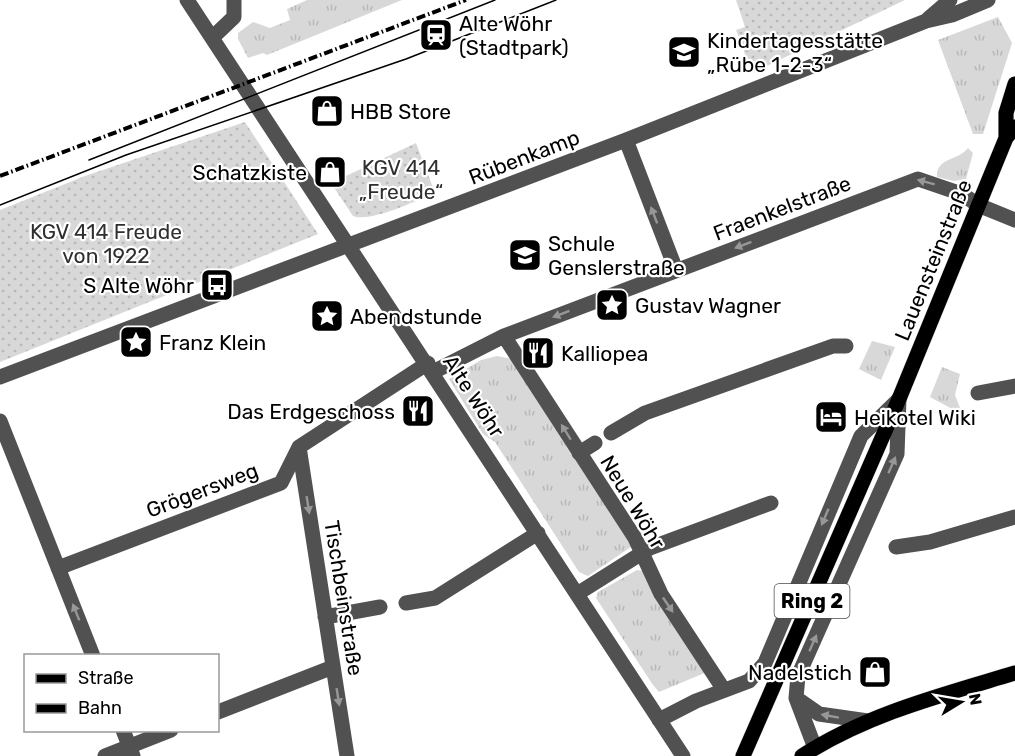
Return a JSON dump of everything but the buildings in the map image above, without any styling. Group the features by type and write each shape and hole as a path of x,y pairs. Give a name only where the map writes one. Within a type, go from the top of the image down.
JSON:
{"main road":[{"name":"Lauensteinstraße","path":"743,756 900,399 1010,133 1006,113 1015,84"},
{"path":"809,752 868,721 1015,673"}],"street":[{"name":"Alte Wöhr","path":"188,0 683,756"},
{"path":"212,38 234,17 234,0"},
{"name":"Rübenkamp","path":"926,21 950,0"},
{"name":"Rübenkamp","path":"0,377 626,141 926,21 952,15 988,0"},
{"path":"626,141 676,270"},
{"name":"Fraenkelstraße","path":"431,368 504,336 918,179 962,194 978,206 1015,220"},
{"name":"Neue Wöhr","path":"504,336 635,538 661,594 724,690"},
{"path":"611,433 645,413 833,346 846,346"},
{"path":"299,447 431,368"},
{"path":"978,393 1015,386"},
{"name":"Lauensteinstraße","path":"659,720 749,681 765,663 861,436 900,399"},
{"name":"Lauensteinstraße","path":"796,698 798,676 897,454 900,399"},
{"path":"0,421 92,654"},
{"path":"579,453 595,443"},
{"name":"Grögersweg","path":"58,568 281,483 299,447"},
{"name":"Tischbeinstraße","path":"299,447 347,756"},
{"path":"577,594 657,544 771,503"},
{"path":"896,547 930,542 1015,518"},
{"path":"406,603 435,598 538,533"},
{"path":"325,616 380,607"},
{"path":"219,712 333,667"},
{"path":"796,698 807,708 819,714 868,721"},
{"path":"796,698 809,752"},
{"path":"124,732 131,752"},
{"path":"105,756 131,752 167,732"}],"green space":[{"path":"307,0 402,0 267,55 263,53 248,58 238,39 238,33 253,22 270,28 290,20 287,9"},
{"path":"736,0 905,0 752,73 736,30 745,27"},
{"path":"998,17 1012,43 983,134 973,134 938,40"},
{"name":"KGV 414 Freude von 1922","path":"245,122 318,234 0,362 0,210 85,176"},
{"name":"KGV 414 „Freude“","path":"416,143 435,193 382,214 353,216 331,183"},
{"path":"968,148 973,153 966,179 954,181 937,177 940,166"},
{"path":"872,341 895,347 881,380 859,369"},
{"path":"497,356 513,359 631,541 631,547 588,576 579,572 495,442 483,434 449,379 481,360"},
{"path":"942,367 960,374 955,395 960,408 956,411 930,397"},
{"path":"637,570 644,571 707,672 659,692 596,598 598,592"}],"tram line":[{"path":"89,160 495,0"},
{"path":"0,205 126,155 406,59 556,0"}],"railway":[{"path":"0,176 466,0"}],"place":[{"name":"Alte Wöhr (Stadtpark)","path":"436,35"},
{"name":"Kindertagesstätte „Rübe 1-2-3“","path":"684,52"},
{"name":"HBB Store","path":"327,111"},
{"name":"Schatzkiste","path":"330,172"},
{"name":"Schule Genslerstraße","path":"525,255"},
{"name":"S Alte Wöhr","path":"217,285"},
{"name":"Gustav Wagner","path":"612,305"},
{"name":"Abendstunde","path":"327,316"},
{"name":"Franz Klein","path":"136,342"},
{"name":"Kalliopea","path":"538,353"},
{"name":"Das Erdgeschoss","path":"418,411"},
{"name":"Heikotel Wiki","path":"831,417"},
{"name":"Nadelstich","path":"875,672"}]}
